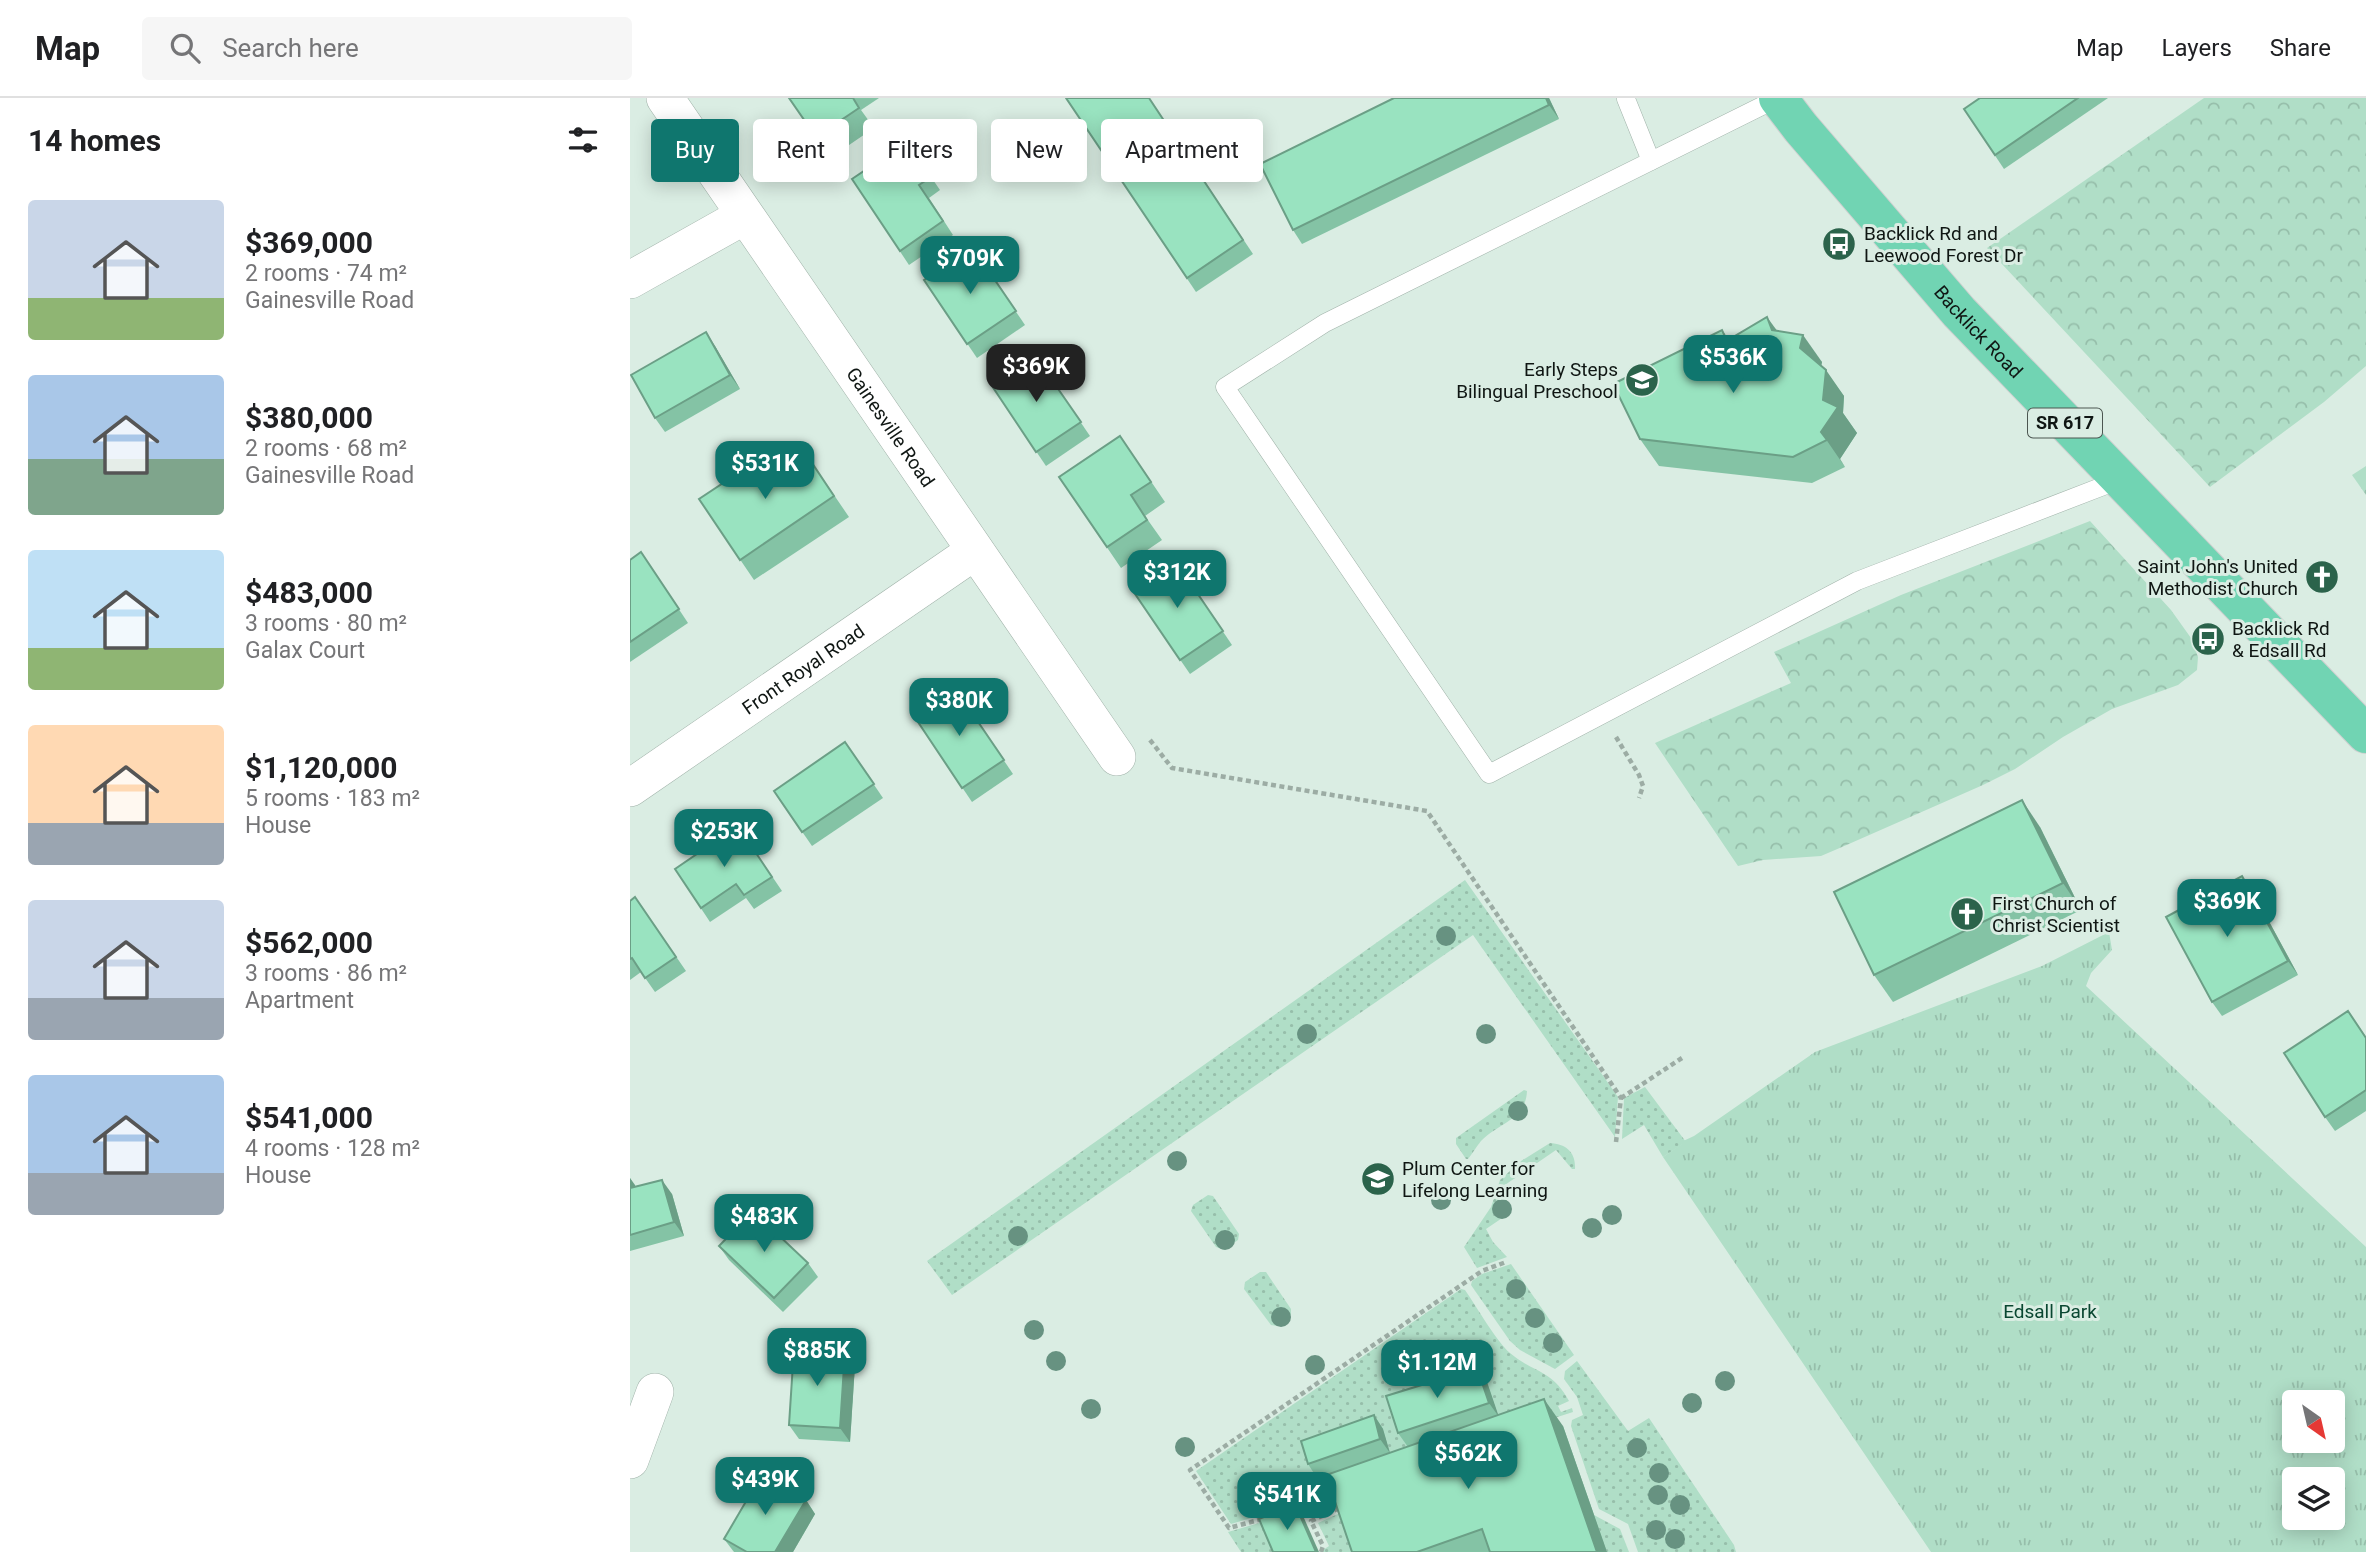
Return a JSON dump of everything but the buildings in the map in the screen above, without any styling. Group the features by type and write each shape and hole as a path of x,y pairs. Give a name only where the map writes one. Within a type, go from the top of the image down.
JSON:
{"main road":[{"name":"Backlick Road","path":"1778,98 1959,312 2366,734"}],"street":[{"name":"Gainesville Road","path":"664,98 1117,757"},
{"path":"630,279 744,216"},
{"name":"Front Royal Road","path":"630,788 975,551"},
{"path":"630,1460 655,1392"}],"lane":[{"path":"1778,98 1325,323 1225,387 1489,774 1857,581 2119,480"},
{"path":"1626,99 1651,162"}],"path":[{"path":"1603,715 1639,775 1643,786 1639,798"},
{"path":"1117,757 1146,734 1172,768 1427,811 1621,1098 1616,1142"},
{"path":"1621,1098 1682,1058"},
{"path":"1266,1518 1229,1528 1189,1470 1482,1271 1506,1262"},
{"path":"1290,1511 1340,1498 1347,1518"},
{"path":"1321,1552 1323,1546 1311,1521 1343,1507"}],"green space":[{"path":"2204,98 2366,98 2366,366 2324,402 2210,487 1987,248"},
{"path":"2366,466 2366,495 2352,475"},
{"path":"2090,521 2171,610 2191,638 2198,657 2197,670 2178,685 2112,709 2015,769 1983,785 1821,856 1763,860 1738,866 1655,743 1791,683 1774,652 1901,595"},
{"path":"1465,880 1618,1097 1615,1137 1473,935 952,1295 927,1261"},
{"name":"Edsall Park","path":"2109,932 2112,950 2091,973 2086,986 2366,1247 2366,1552 1931,1552 1663,1157 1682,1144 1681,1142 1694,1136 1815,1052 2042,966"},
{"path":"1645,1087 1686,1142 1663,1157 1644,1125 1622,1139 1624,1098"},
{"path":"1524,1090 1527,1091 1522,1109 1481,1141 1466,1159 1456,1144 1456,1138"},
{"path":"1550,1143 1569,1150 1574,1158 1575,1169 1572,1169 1556,1150 1499,1189 1511,1207 1511,1212 1486,1229 1493,1242 1507,1257 1477,1268 1464,1247 1491,1207 1500,1180 1521,1161"},
{"path":"1208,1195 1213,1196 1239,1234 1238,1240 1224,1250 1216,1247 1191,1211 1193,1205"},
{"path":"1511,1264 1574,1355 1555,1369 1520,1350 1510,1341 1471,1285 1472,1281 1482,1274"},
{"path":"1260,1272 1266,1272 1291,1309 1291,1315 1277,1326 1271,1325 1244,1289 1245,1282"},
{"path":"1461,1289 1465,1290 1510,1353 1549,1377 1563,1391 1569,1401 1558,1406 1561,1412 1572,1408 1573,1412 1545,1421 1499,1417 1487,1383 1408,1447 1390,1453 1383,1429 1318,1478 1321,1477 1329,1495 1231,1524 1196,1471"},
{"path":"1577,1361 1628,1431 1649,1418 1734,1545 1736,1552 1638,1552 1628,1524 1599,1509 1571,1426 1572,1420 1583,1415 1577,1397 1564,1379 1565,1371"},
{"path":"1335,1501 1337,1504 1269,1533 1277,1552 1241,1552 1228,1532"},
{"path":"1340,1513 1355,1552 1323,1552 1329,1546 1318,1523"},
{"path":"1594,1515 1620,1529 1629,1552 1607,1552"}],"place":[{"name":"Backlick Rd and Leewood Forest Dr","path":"1839,244"},
{"name":"Early Steps Bilingual Preschool","path":"1642,380"},
{"name":"Saint John's United Methodist Church","path":"2322,577"},
{"name":"Backlick Rd & Edsall Rd","path":"2208,639"},
{"name":"First Church of Christ Scientist","path":"1967,914"},
{"name":"Plum Center for Lifelong Learning","path":"1378,1179"}]}
